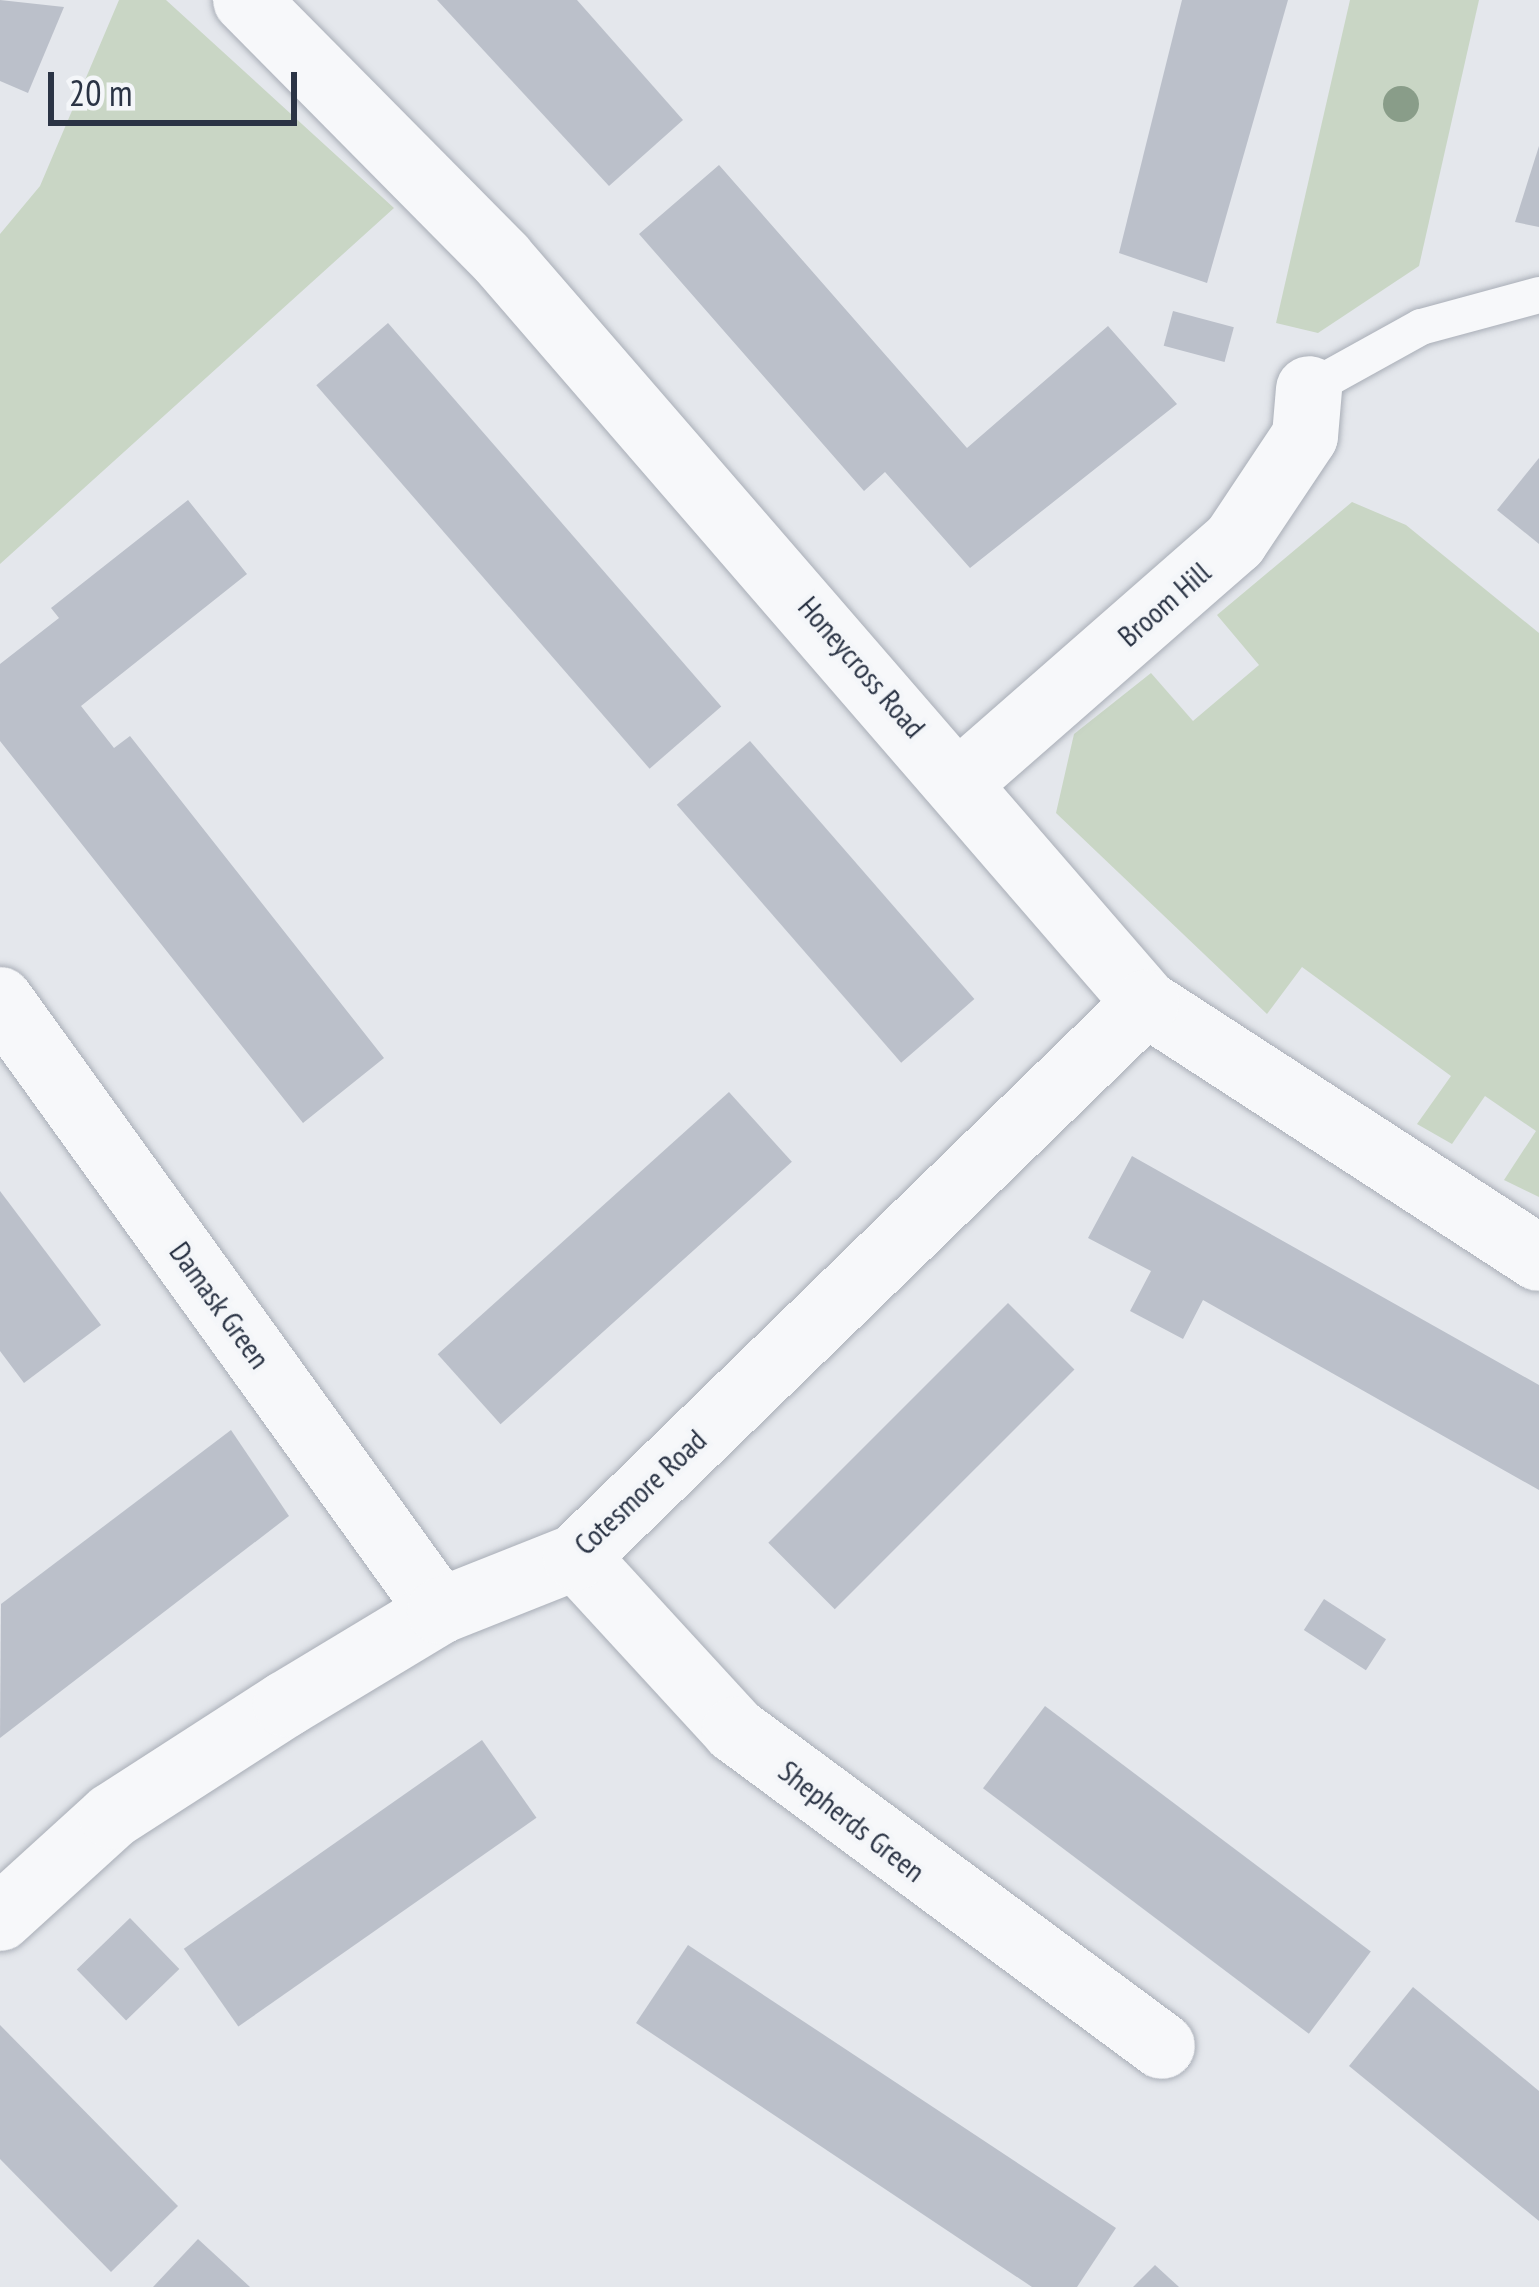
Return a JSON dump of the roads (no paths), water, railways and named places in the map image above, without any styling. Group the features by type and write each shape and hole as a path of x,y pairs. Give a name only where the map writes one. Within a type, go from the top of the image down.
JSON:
{"street":[{"name":"Honeycross Road","path":"246,0 502,259 962,780 1146,1004 1539,1258"},
{"name":"Broom Hill","path":"962,780 1235,541 1305,436 1309,389"},
{"name":"Damask Green","path":"0,1000 440,1611"},
{"name":"Cotesmore Road","path":"0,1918 112,1816 440,1611 576,1557 1146,1004"},
{"name":"Shepherds Green","path":"576,1557 735,1730 1162,2046"}],"lane":[{"path":"1309,389 1421,327 1539,295"}]}
